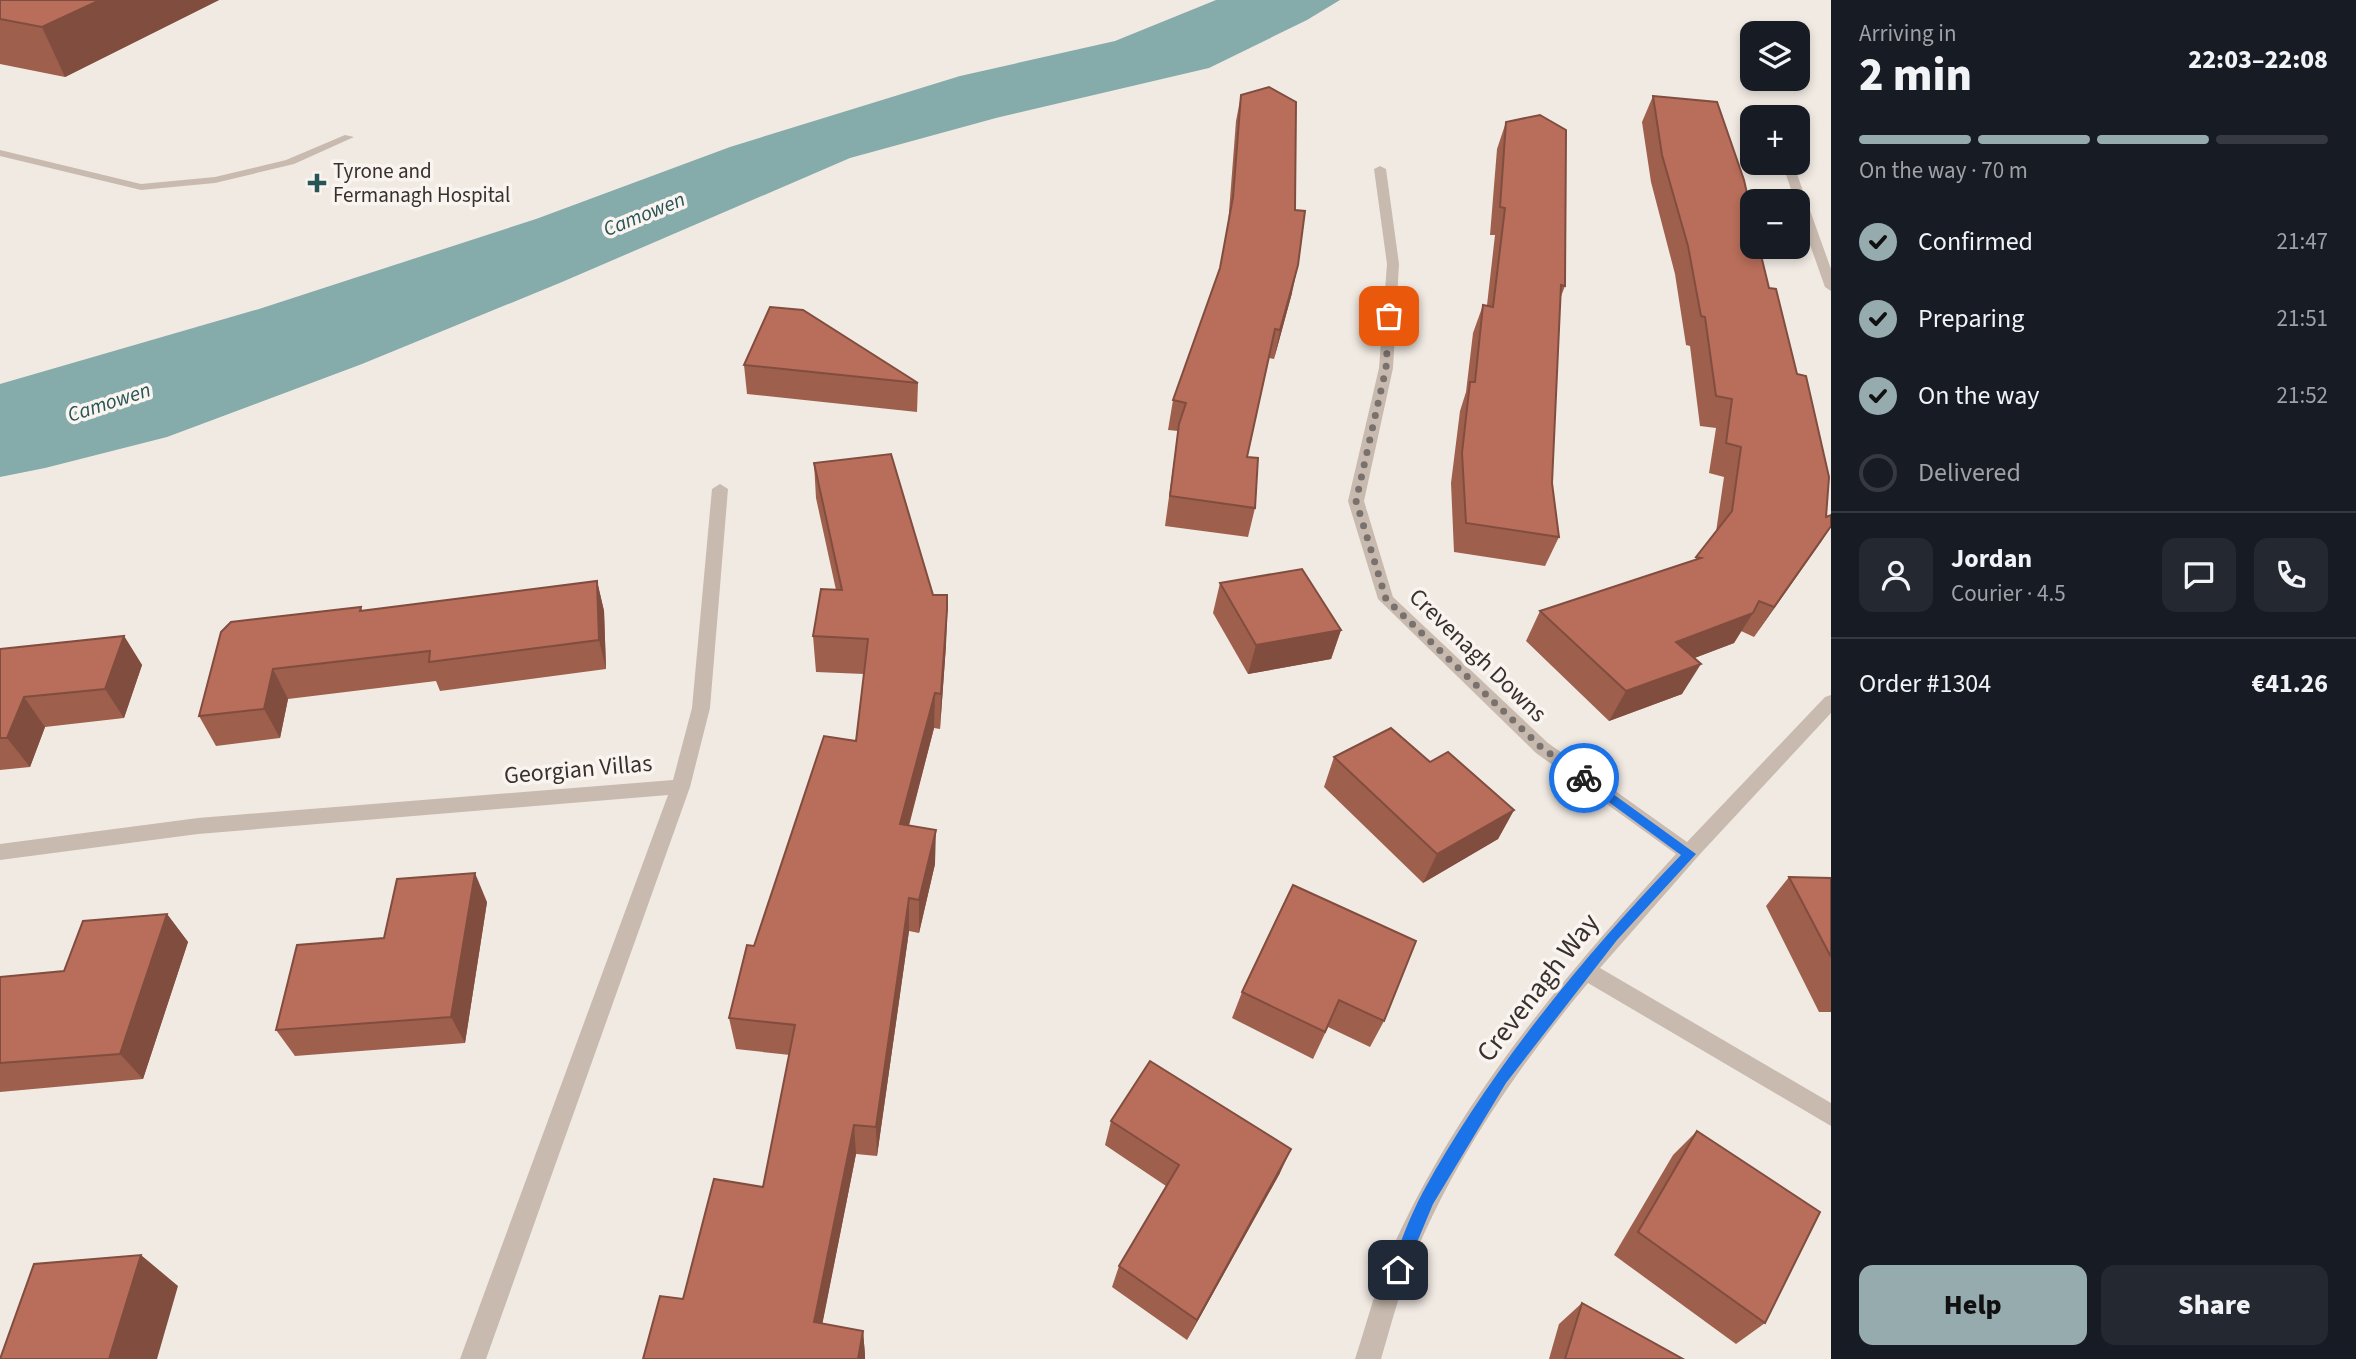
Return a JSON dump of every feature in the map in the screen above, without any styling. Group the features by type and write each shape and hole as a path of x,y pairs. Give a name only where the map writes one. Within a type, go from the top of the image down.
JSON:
{"street":[{"path":"0,153 141,187 215,180 290,162 349,137"},
{"name":"Crevenagh Downs","path":"1380,169 1393,264 1386,368 1356,501 1386,599 1542,748 1690,854"},
{"path":"1791,175 1831,287"},
{"path":"681,787 701,708 720,489"},
{"name":"Crevenagh Way","path":"1368,1359 1378,1317 1427,1199 1501,1078 1612,936 1831,702"},
{"name":"Georgian Villas","path":"0,852 198,825 681,787 473,1359"},
{"path":"1585,970 1831,1115"}],"water":[{"name":"Camowen","path":"1216,0 1340,0 1307,20 1209,68 996,118 850,158 562,282 362,364 167,437 0,477 0,384 259,309 536,219 730,147 960,76 1115,41"}],"building":[{"path":"0,0 100,0 42,27 0,19"},
{"path":"1269,87 1296,102 1295,210 1305,211 1298,265 1280,330 1275,329 1247,457 1258,458 1255,508 1170,496 1179,424 1186,403 1173,400 1220,268 1233,197 1241,95"},
{"path":"1653,96 1717,102 1746,189 1740,189 1740,259 1762,259 1769,288 1776,289 1797,374 1806,376 1829,477 1826,517 1831,515 1831,526 1774,607 1759,601 1753,613 1676,642 1701,664 1626,691 1540,611 1701,558 1696,557 1732,511 1741,447 1726,443 1732,399 1716,396 1705,317 1701,316 1688,246 1662,155"},
{"path":"1540,115 1566,130 1565,286 1561,285 1552,483 1559,537 1466,523 1462,453 1470,382 1475,382 1483,305 1493,307 1505,208 1500,207 1506,122"},
{"path":"770,307 803,310 918,383 744,365"},
{"path":"891,454 933,595 947,595 947,610 941,694 935,693 900,824 936,830 919,900 909,898 876,1127 854,1125 814,1322 863,1331 858,1359 643,1359 660,1296 683,1299 714,1179 763,1187 795,1025 729,1018 747,945 754,946 824,736 856,741 868,639 813,636 821,589 842,590 814,463"},
{"path":"1302,569 1341,630 1256,645 1220,583"},
{"path":"597,581 599,640 429,662 430,651 273,669 264,709 199,716 221,632 231,622 361,607 360,611"},
{"path":"124,636 105,689 24,697 7,738 0,738 0,649"},
{"path":"1391,728 1430,762 1448,752 1514,810 1437,854 1334,757"},
{"path":"475,873 451,1017 276,1030 297,945 384,938 397,879"},
{"path":"1789,877 1831,878 1831,957"},
{"path":"1293,885 1416,941 1384,1021 1339,1000 1325,1032 1242,992"},
{"path":"167,914 120,1054 0,1063 0,977 64,971 83,921"},
{"path":"1150,1061 1291,1149 1197,1320 1119,1266 1179,1165 1111,1121"},
{"path":"1697,1131 1820,1212 1765,1323 1638,1232"},
{"path":"141,1255 109,1359 0,1359 34,1264"},
{"path":"1582,1303 1683,1359 1565,1359"}],"way so far":[{"path":"1389,316 1386,368 1356,501 1386,599 1542,748 1584,778"}],"place":[{"name":"Tyrone and Fermanagh Hospital","path":"317,183"}],"route":[{"path":"1398,1270 1427,1199 1501,1078 1612,936 1690,854 1584,778"}]}
